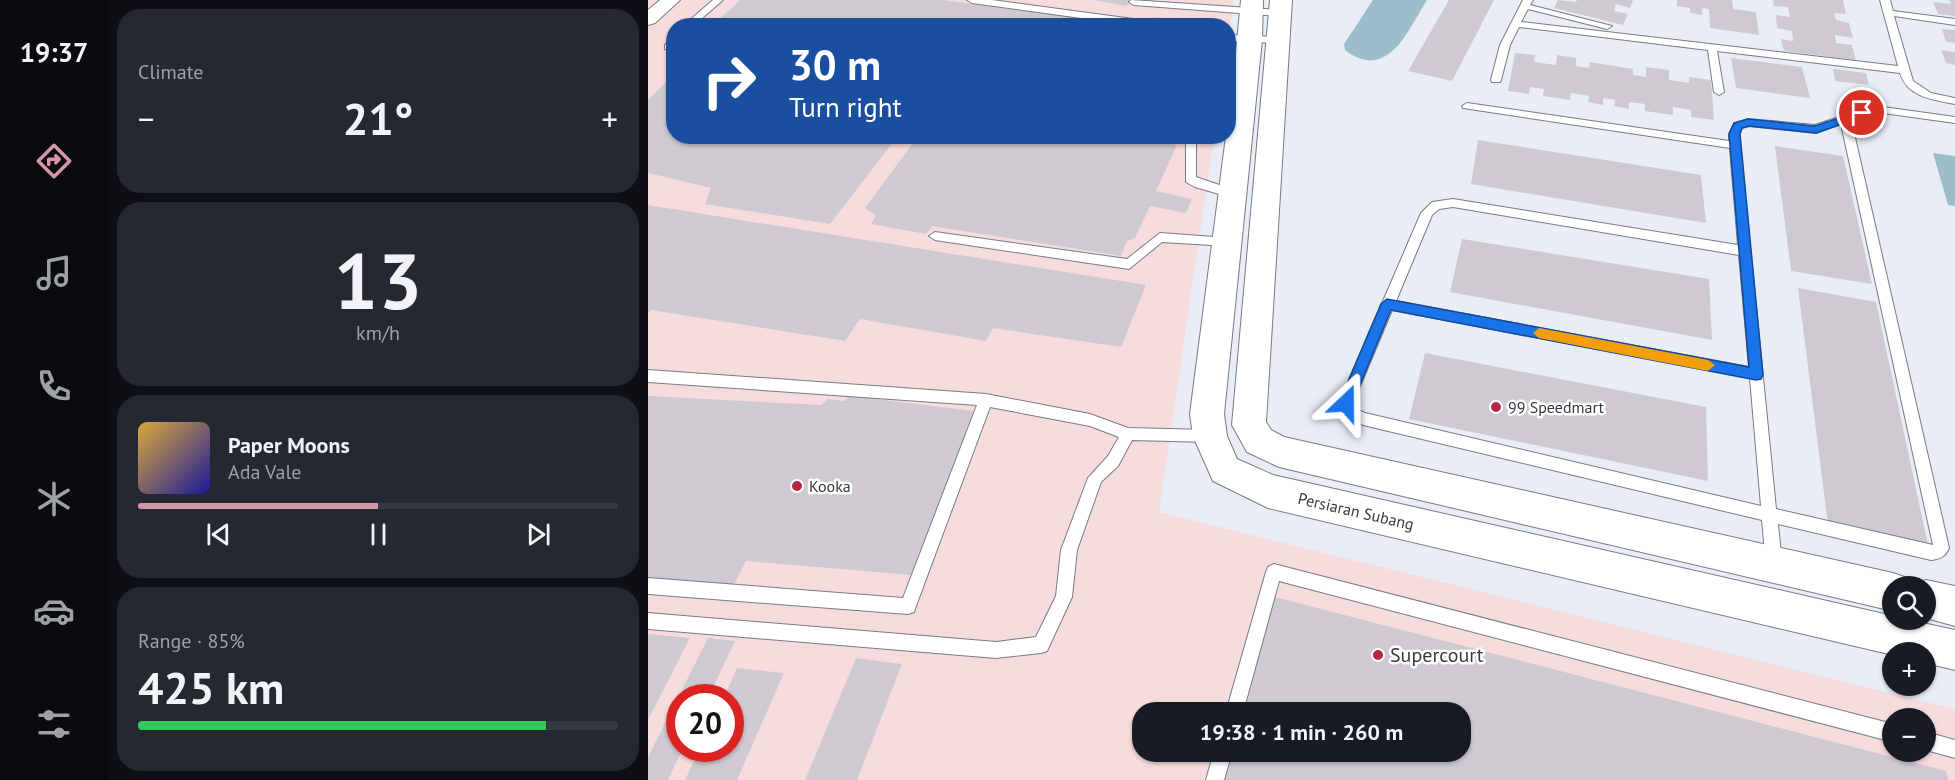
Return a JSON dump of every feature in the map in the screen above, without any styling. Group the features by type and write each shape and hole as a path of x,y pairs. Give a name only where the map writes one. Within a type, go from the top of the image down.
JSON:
{"street":[{"path":"648,18 671,0"},
{"name":"Persiaran Subang","path":"1251,5 1254,30 1249,425 1259,441 1280,451 1882,589"},
{"name":"Persiaran Subang","path":"1254,30 1207,414 1210,436 1225,470 1268,491 1955,650"},
{"path":"1936,601 1955,606"}],"lane":[{"path":"697,18 718,0"},
{"path":"972,0 1105,18"},
{"path":"1885,0 1908,82 1916,90 1928,96 1955,101"},
{"path":"1134,2 1251,5"},
{"path":"1496,80 1505,45 1527,3 1607,26"},
{"path":"1889,13 1955,22"},
{"path":"1516,24 1904,70"},
{"path":"1712,47 1719,92"},
{"path":"1467,106 1734,145"},
{"path":"1774,564 1734,134 1738,126 1748,122 1816,129 1862,113 1883,110 1955,120"},
{"path":"1745,251 1445,203 1436,206 1428,213 1346,403 1351,413 1363,419 1931,553 1937,552 1941,549 1845,119"},
{"path":"1191,144 1190,179 1198,184 1233,194"},
{"path":"935,236 1129,264 1160,237 1227,242"},
{"path":"1387,304 1756,375"},
{"path":"648,376 986,400 1090,420 1128,434 1210,436"},
{"path":"648,586 908,606 986,400"},
{"path":"648,621 996,650 1041,645 1064,597 1069,550 1095,478 1113,461 1128,434"},
{"path":"1237,702 1274,572 1882,730"},
{"path":"1936,744 1955,749"},
{"path":"1215,780 1220,762"}],"shaded area":[{"path":"648,0 1234,0 1231,18 666,18 666,144 1213,144 1159,512 1882,691 1882,696 1902,696 1955,709 1955,780 648,780"}],"water":[{"path":"1373,0 1427,0 1395,49 1385,57 1373,60 1360,59 1345,50 1344,44"},
{"path":"1933,153 1955,156 1955,206 1948,205"}],"building":[{"path":"740,0 943,0 1077,18 721,18"},
{"path":"1093,0 1133,0 1126,6"},
{"path":"1449,0 1494,0 1452,81 1408,71"},
{"path":"1558,0 1576,2 1577,0 1633,0 1630,8 1616,4 1614,11 1628,14 1623,25 1554,8"},
{"path":"1677,0 1732,0 1733,9 1756,12 1759,35 1710,28 1709,9 1702,8 1702,15 1690,13 1690,8 1677,6"},
{"path":"1773,0 1843,0 1846,14 1834,13 1836,20 1849,23 1853,38 1835,35 1836,43 1852,45 1856,60 1784,51 1781,39 1793,41 1792,31 1777,28 1776,15 1790,17 1788,7 1774,6"},
{"path":"1949,0 1955,0 1955,16 1938,14 1933,2 1951,4"},
{"path":"1942,29 1955,30 1955,43 1946,42"},
{"path":"1941,50 1955,52 1955,65 1946,63"},
{"path":"1515,53 1535,55 1534,62 1556,65 1557,55 1576,58 1576,66 1589,68 1590,62 1633,69 1633,75 1646,77 1646,67 1669,70 1669,80 1689,83 1689,77 1711,80 1714,120 1691,117 1691,110 1673,107 1673,115 1645,111 1645,104 1629,102 1629,109 1614,106 1615,100 1603,98 1603,105 1588,102 1589,96 1571,93 1570,100 1543,96 1544,89 1530,87 1529,94 1508,91"},
{"path":"1731,58 1802,67 1810,98 1736,88"},
{"path":"1833,69 1866,73 1869,85 1835,81"},
{"path":"666,82 666,144 892,144 830,224 705,204 711,188 648,173 648,100"},
{"path":"1478,140 1701,175 1706,223 1471,184"},
{"path":"912,144 1175,144 1176,147 1156,191 1192,199 1186,213 1150,206 1135,238 1127,241 1121,256 932,226 926,234 871,224 876,216 865,208"},
{"path":"1775,146 1843,156 1872,284 1791,271"},
{"path":"648,205 1146,285 1121,347 993,328 986,341 860,319 845,341 651,310 648,313"},
{"path":"1462,239 1709,279 1712,340 1450,292"},
{"path":"1798,288 1876,302 1928,545 1828,525"},
{"path":"1425,353 1706,407 1708,481 1409,419"},
{"name":"Kooka","path":"648,396 822,405 827,399 844,401 850,396 974,411 911,575 746,561 733,587 648,580"},
{"name":"Supercourt","path":"1275,597 1882,754 1882,762 1911,762 1946,771 1948,780 1224,780 1229,762 1471,762 1471,702 1246,702"},
{"path":"648,634 690,638 666,684 648,720"},
{"path":"708,638 735,641 715,684 685,684"},
{"path":"856,658 902,664 857,780 805,780"},
{"path":"737,668 784,673 737,780 685,780 693,762 744,762 744,684 730,684"},
{"path":"666,721 666,762 676,762 668,780 648,780 648,757"}],"slow traffic":[{"path":"1539,333 1708,365"}],"place":[{"name":"99 Speedmart","path":"1496,407"},
{"name":"Kooka","path":"797,486"},
{"name":"Supercourt","path":"1378,655"}],"route":[{"path":"1346,403 1387,304 1756,375 1734,134 1738,126 1748,122 1816,129 1862,113"}]}
